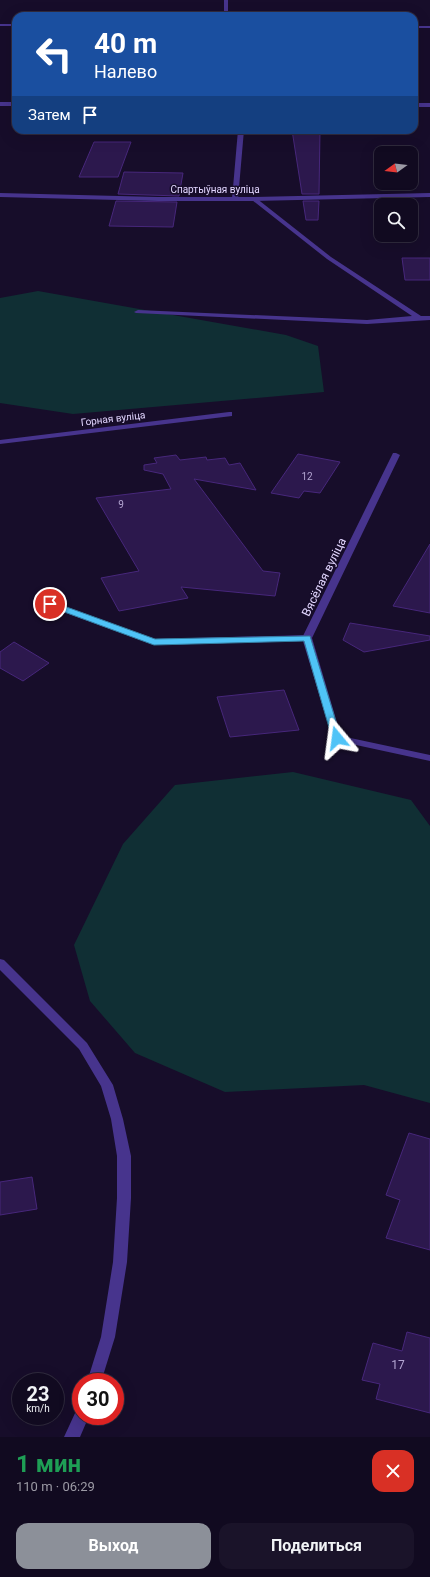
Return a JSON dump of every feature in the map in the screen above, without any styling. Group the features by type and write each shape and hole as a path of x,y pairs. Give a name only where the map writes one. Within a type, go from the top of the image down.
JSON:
{"street":[{"path":"226,0 226,12"},
{"path":"0,25 12,25"},
{"path":"418,27 430,27"},
{"path":"0,104 12,104"},
{"path":"418,105 430,105"},
{"path":"235,199 241,134"},
{"name":"Спартыўная вуліца","path":"0,195 158,199 254,199 430,195"},
{"path":"254,199 329,258 419,318"},
{"path":"138,312 367,322 430,318"},
{"name":"Горная вуліца","path":"0,442 229,414"},
{"name":"Вясёлая вуліца","path":"307,638 396,455"},
{"path":"50,604 154,642 307,638 337,738 430,758"},
{"path":"0,963 84,1046 107,1085 117,1119 124,1156 124,1198 120,1262 108,1337 97,1373"},
{"path":"72,1437 77,1425"}],"green space":[{"path":"38,291 286,335 318,346 324,392 73,414 0,403 0,298"},
{"path":"293,772 411,800 430,826 430,1103 364,1085 225,1092 135,1053 90,1001 74,945 123,844 175,785"}],"building":[{"path":"293,134 320,134 319,194 302,194"},
{"path":"94,142 131,142 118,177 79,177"},
{"path":"124,172 183,173 179,196 118,194"},
{"path":"116,201 177,202 173,227 109,226"},
{"path":"303,201 319,201 318,220 306,220"},
{"path":"402,258 430,258 430,280 405,280"},
{"path":"298,454 340,462 320,493 304,491 299,498 271,493"},
{"path":"176,455 180,460 206,457 207,460 225,458 229,465 240,463 256,490 194,479 263,571 280,573 275,596 181,587 188,598 119,611 101,578 139,571 96,498 171,489 163,474 144,470 144,465 157,463 154,458"},
{"path":"430,544 430,613 393,606"},
{"path":"350,623 430,636 430,640 364,652 343,640"},
{"path":"14,642 49,663 23,681 0,668 0,652"},
{"path":"284,690 299,730 230,737 217,697"},
{"path":"409,1133 430,1139 430,1250 386,1238 400,1200 386,1195"},
{"path":"32,1177 37,1209 0,1215 0,1182"},
{"path":"407,1332 430,1338 430,1413 376,1399 380,1384 362,1380 373,1343 402,1351"}],"route":[{"path":"50,604 154,642 307,638 337,738"}]}
